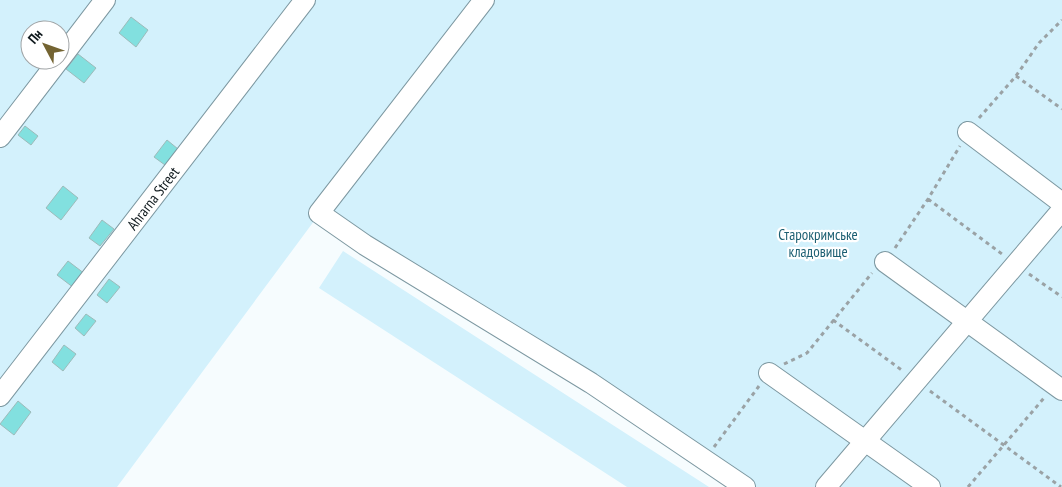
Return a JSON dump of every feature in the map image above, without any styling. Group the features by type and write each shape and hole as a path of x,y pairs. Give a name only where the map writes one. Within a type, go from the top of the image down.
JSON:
{"lane":[{"path":"70,46 105,0"},
{"name":"Ahrarna Street","path":"0,396 305,0"},
{"path":"484,0 320,213 365,245 591,383 745,487"},
{"path":"0,137 52,70"},
{"path":"968,132 1062,203"},
{"path":"826,487 1062,210"},
{"path":"885,262 1058,388"},
{"path":"769,373 930,487"}],"path":[{"path":"704,459 769,373 807,353 868,276 885,262 928,199 968,132 1016,76 1039,43 1062,20"},
{"path":"1016,76 1062,109"},
{"path":"928,199 1062,298"},
{"path":"832,320 1061,487"},
{"path":"968,487 1004,445 1058,388"}],"green space":[{"name":"Старокримське кладовище","path":"0,0 1062,0 1062,487 745,487 320,213 117,487 0,487"},
{"path":"343,251 709,487 627,487 319,288"}],"building":[{"path":"131,17 148,30 136,47 119,33"},
{"path":"78,54 96,68 84,83 67,70 70,70 70,64"},
{"path":"25,126 38,136 31,145 18,135"},
{"path":"167,140 178,149 165,165 154,157"},
{"path":"63,186 78,198 61,220 46,208"},
{"path":"102,220 114,229 100,246 89,238"},
{"path":"68,261 85,274 74,288 57,275"},
{"path":"109,279 120,287 107,303 97,295"},
{"path":"86,314 96,321 84,336 75,328"},
{"path":"64,345 76,354 63,371 52,362"},
{"path":"18,401 31,412 14,435 0,424"}]}
